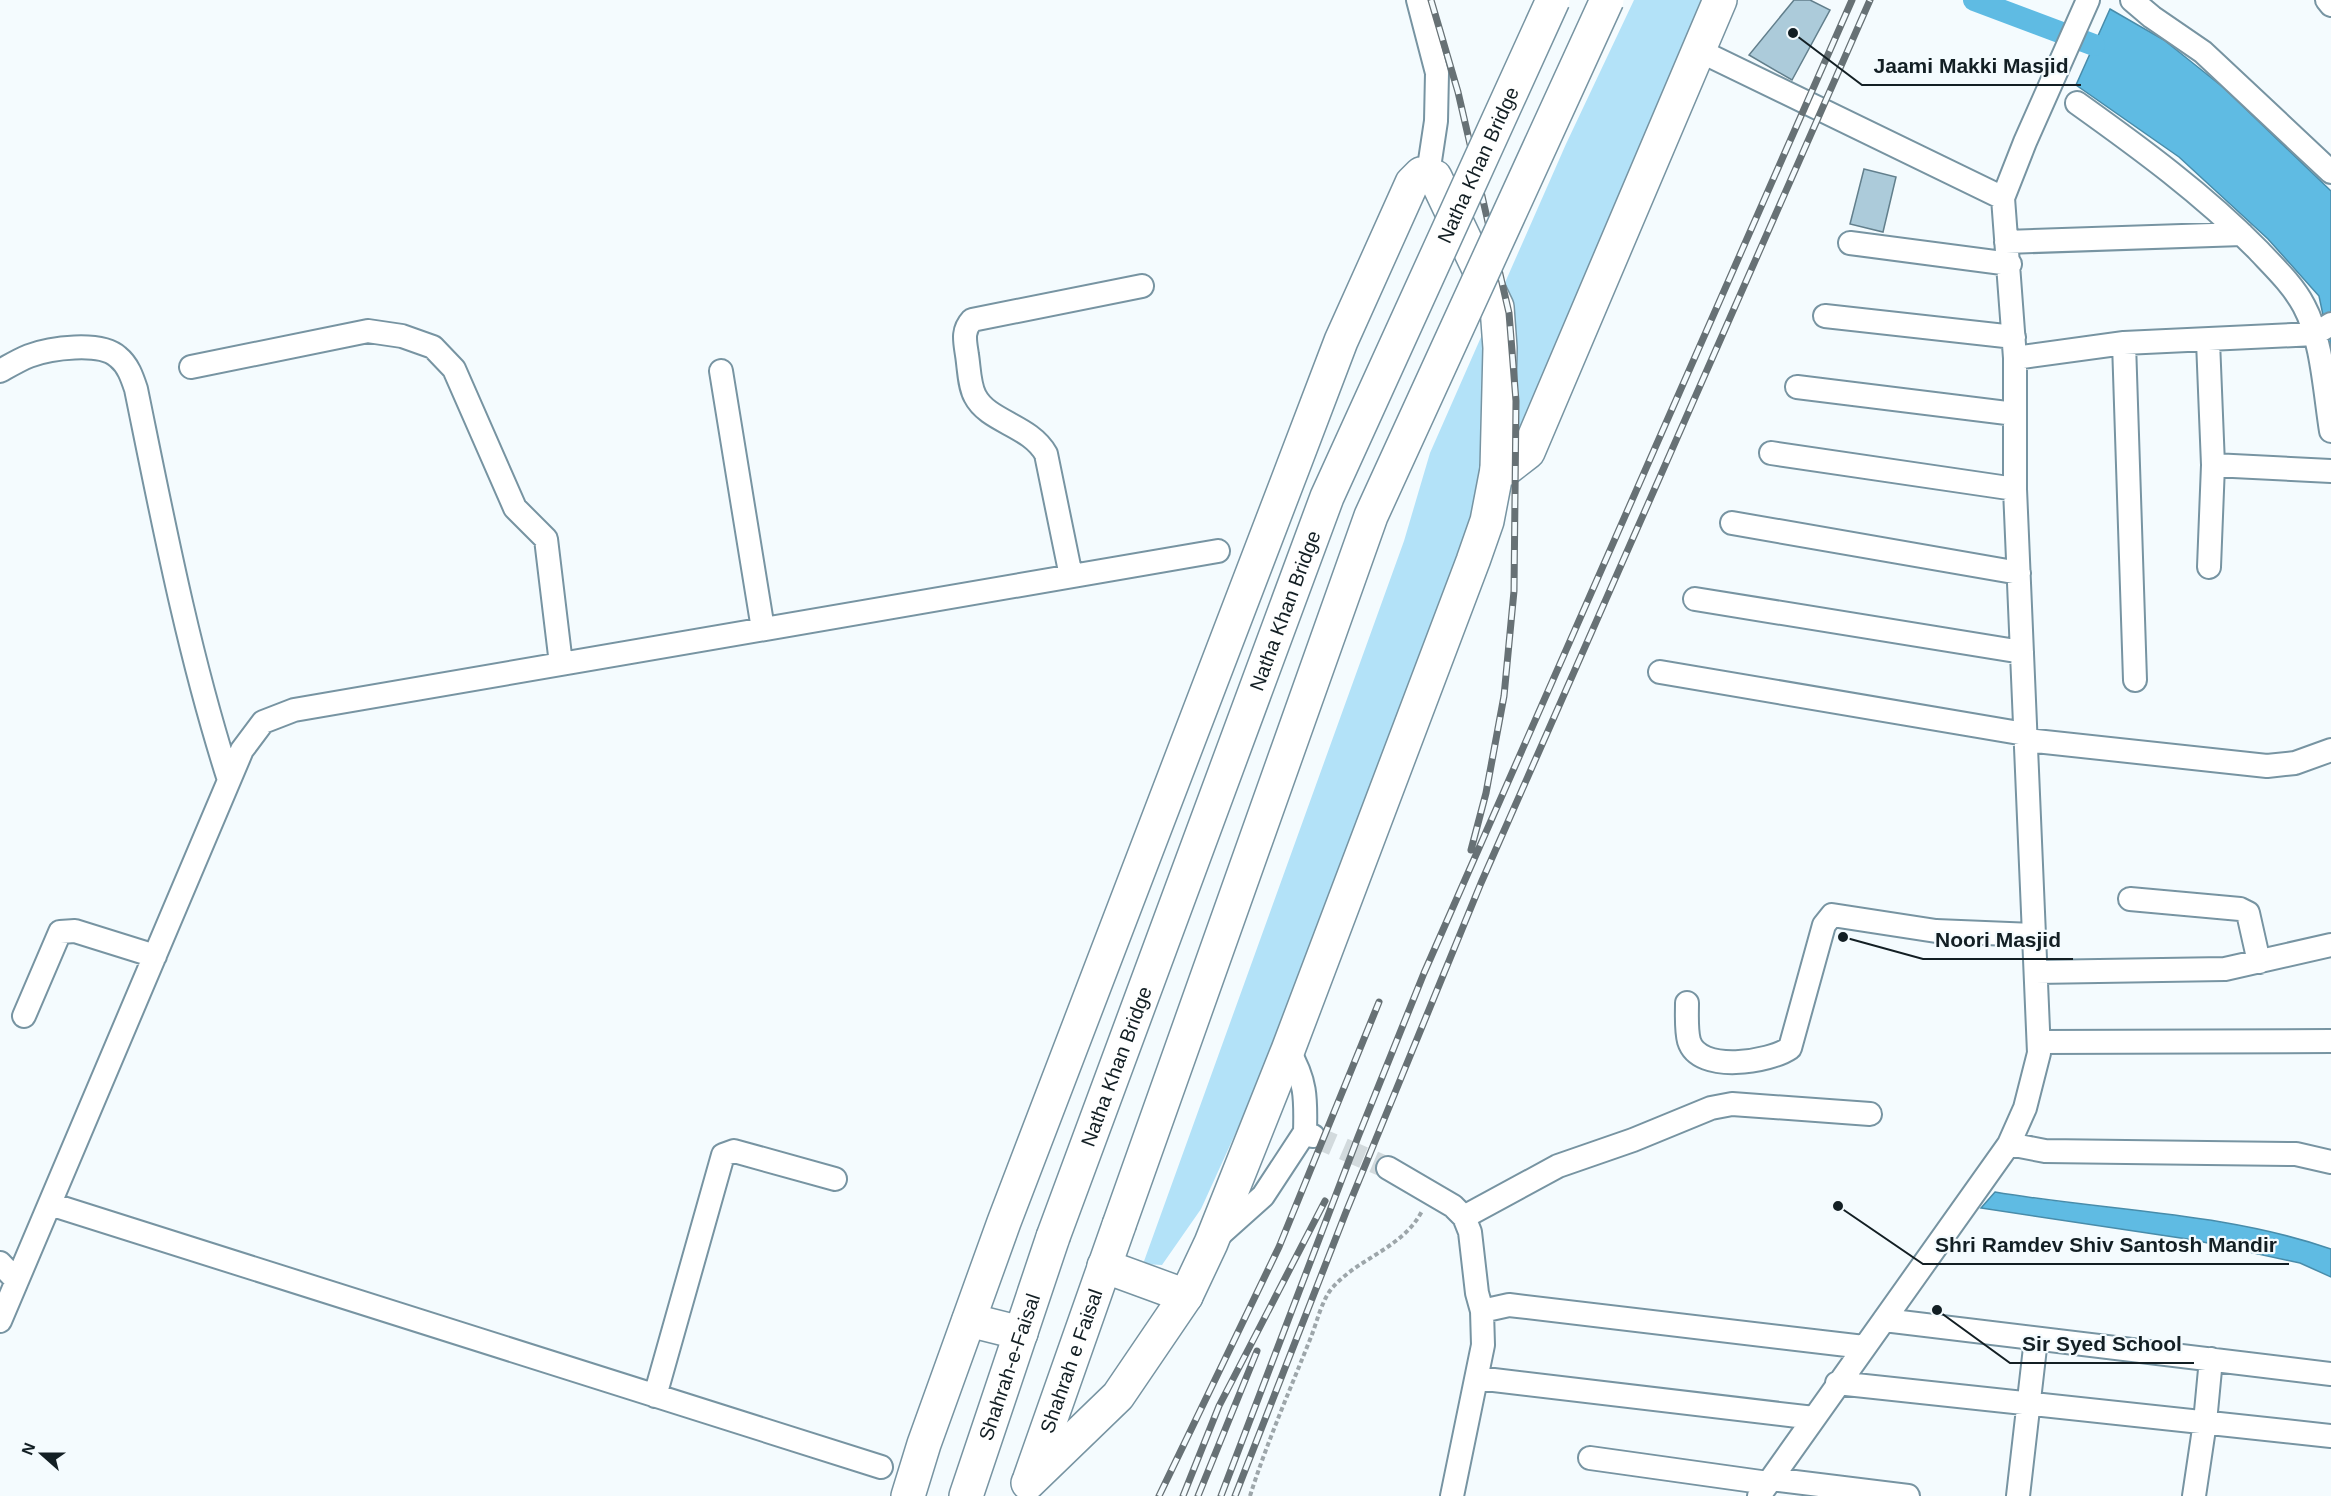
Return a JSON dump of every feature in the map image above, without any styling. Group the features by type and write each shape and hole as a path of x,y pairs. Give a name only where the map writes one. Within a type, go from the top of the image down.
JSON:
{"highway":[{"name":"Natha Khan Bridge","path":"1053,1237 1327,497 1553,0"},
{"name":"Shahrah e Faisal","path":"1026,1490 1371,516 1607,0"},
{"path":"1497,469 1506,469 1528,452 1720,0"},
{"path":"908,1496 924,1444 969,1320 1341,340 1412,183 1416,177 1428,174 1435,177 1497,307 1500,348 1497,469 1487,521 1288,1050 1211,1243 1186,1296 1118,1396 1026,1490"},
{"name":"Shahrah-e-Faisal","path":"966,1496 1053,1237"},
{"path":"1104,1266 1186,1296"},
{"path":"969,1320 1021,1333"}],"street":[{"path":"1418,0 1437,73 1436,121 1428,174"},
{"path":"1766,1486 2009,1144 2025,1107 2039,1053 2015,489 2014,347 2010,264 2003,198 2025,142 2088,0"},
{"path":"2132,0 2152,17 2203,52 2331,172"},
{"path":"2327,0 2331,5"},
{"path":"1698,50 2003,198"},
{"path":"2077,103 2173,174 2242,234 2280,273 2320,330 2331,431"},
{"path":"2006,242 2242,234"},
{"path":"1850,243 2010,264"},
{"path":"1071,576 1046,454 1040,442 982,406 974,395 964,336 966,326 972,320 1142,286"},
{"path":"1825,316 2014,347 2208,340 2320,330"},
{"path":"191,367 368,331 402,336 433,347 454,369 515,508 546,539 561,664"},
{"path":"2208,340 2213,465 2209,567"},
{"path":"2124,343 2135,680"},
{"path":"0,371 29,356 80,346 103,350 118,356 128,369 136,389 175,582 203,701 229,780"},
{"path":"721,371 763,629"},
{"path":"1797,387 2015,414"},
{"path":"1771,453 2015,489"},
{"path":"2213,465 2331,471"},
{"path":"1732,522 2019,573"},
{"path":"0,1320 242,750 263,722 294,710 1218,551"},
{"path":"1695,599 2022,652"},
{"path":"1660,672 2026,737 2267,766 2295,763 2331,750"},
{"path":"2130,899 2240,909 2248,913 2259,962"},
{"path":"1686,1004 1689,1042 1699,1056 1719,1062 1772,1057 1790,1048 1824,925 1832,915 1936,931 2034,935"},
{"path":"24,1016 60,932 75,931 155,956"},
{"path":"2036,972 2225,969 2331,945"},
{"path":"2039,1042 2331,1041"},
{"path":"1211,1243 1263,1196 1309,1134 1306,1096 1301,1072 1288,1050"},
{"path":"1464,1217 1558,1166 1632,1140 1711,1108 1732,1104 1870,1114"},
{"path":"2009,1144 2045,1151 2296,1154 2331,1162"},
{"path":"655,1396 723,1155 728,1151 735,1151 835,1179"},
{"path":"1388,1168 1453,1206 1464,1217 1470,1232 1477,1293 1482,1311 1483,1345 1452,1496"},
{"path":"50,1204 881,1467"},
{"path":"0,1263 17,1281"},
{"path":"1482,1311 1509,1305 1864,1347"},
{"path":"1884,1320 2331,1374"},
{"path":"2018,1496 2036,1339"},
{"path":"2194,1496 2205,1422 2211,1359"},
{"path":"1477,1378 1814,1418"},
{"path":"1838,1383 2331,1436"},
{"path":"1590,1458 1766,1486 1908,1496"}],"path":[{"path":"1250,1496 1264,1453 1330,1289 1354,1267 1395,1244 1417,1221 1431,1194"}],"shaded area":[{"path":"1634,0 1710,0 1576,306 1444,675 1201,1209 1162,1265 1143,1264 1404,541 1430,453 1566,144"}],"water":[{"path":"2110,9 2164,40 2224,88 2331,191 2331,353 2319,296 2268,239 2179,157 2076,85"},
{"path":"1995,1192 2207,1220 2290,1237 2331,1249 2331,1277 2300,1263 2194,1240 1981,1208"}],"building":[{"path":"1794,0 1810,0 1830,10 1792,80 1749,55"},
{"path":"1864,169 1896,177 1883,232 1850,224"}],"waterway":[{"path":"1974,0 2094,45"}],"tunnel":[{"path":"1313,1136 1388,1168"}],"railway":[{"path":"1431,0 1458,92 1509,313 1516,401 1514,591 1504,696 1486,793 1471,850"},
{"path":"1221,1496 1358,1137 1424,973 1852,0"},
{"path":"1235,1496 1346,1212 1481,883 1870,0"},
{"path":"1159,1496 1279,1247 1379,1002"},
{"path":"1183,1496 1219,1406 1325,1201"},
{"path":"1198,1496 1257,1351"}],"place":[{"name":"Jaami Makki Masjid","path":"1793,33"},
{"name":"Noori Masjid","path":"1843,937"},
{"name":"Shri Ramdev Shiv Santosh Mandir","path":"1838,1206"},
{"name":"Sir Syed School","path":"1937,1310"}]}
